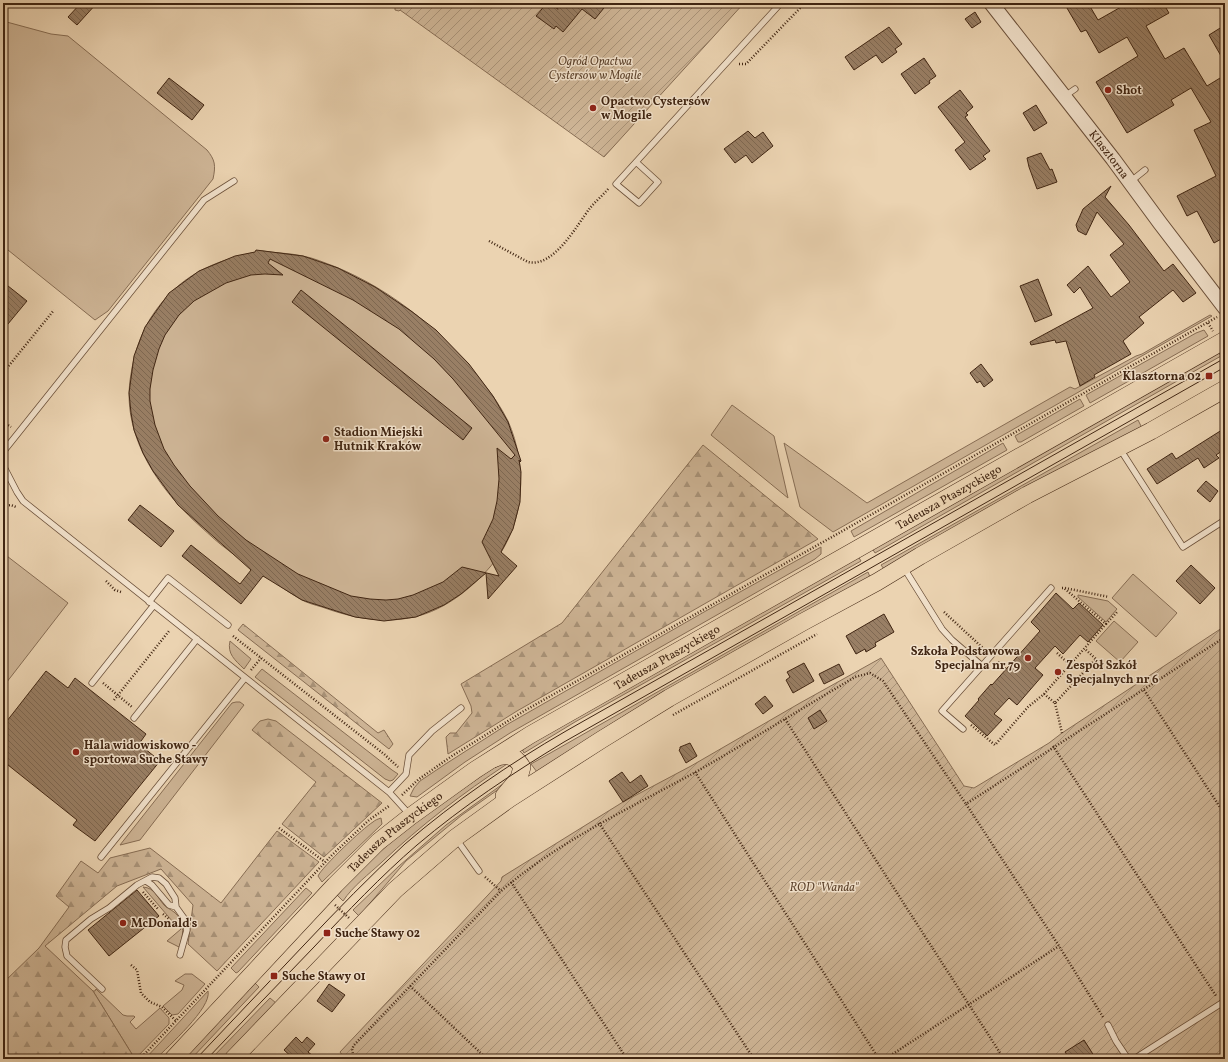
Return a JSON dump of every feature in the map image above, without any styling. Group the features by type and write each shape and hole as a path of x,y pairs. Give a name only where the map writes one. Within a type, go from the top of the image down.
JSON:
{"main road":[{"name":"Tadeusza Ptaszyckiego","path":"173,1059 334,885 378,842 451,786 530,735 1225,340"},
{"path":"233,1059 389,896 418,869 484,816 640,715 802,622 877,582 1027,495 1151,431 1225,389"},
{"path":"484,816 517,781 522,771 520,764 512,756 502,756 491,760"}],"street":[{"name":"Klasztorna","path":"992,3 1070,93 1130,182 1222,312"}],"lane":[{"path":"636,162 658,182 639,203 616,184 636,162 781,3"},
{"path":"1130,182 1145,170"},
{"path":"3,452 204,200 234,180"},
{"path":"1119,447 1183,547 1225,520"},
{"path":"3,465 16,492 23,501 389,792 410,816"},
{"path":"903,566 942,629 981,666"},
{"path":"94,680 152,604 168,578 228,625"},
{"path":"962,729 942,711 1051,588"},
{"path":"134,718 196,639"},
{"path":"101,857 245,678"},
{"path":"389,792 406,774 409,755 432,731 461,708"},
{"path":"455,838 479,871"},
{"path":"102,989 67,956 64,947 66,940 91,919 109,908 137,885 152,877 159,878 166,884 175,898 176,907 184,918 187,930 180,955"},
{"path":"146,881 152,885 169,905 176,907"},
{"path":"1134,1059 1223,1002"},
{"path":"1108,1025 1116,1041 1128,1059"}],"path":[{"path":"556,9 562,3"},
{"path":"489,241 528,262 532,263 542,260 562,248 591,208 609,187 616,184"},
{"path":"3,373 54,310"},
{"path":"403,793 414,783 458,752 524,710 853,525 1222,312"},
{"path":"3,422 7,425"},
{"path":"1051,588 1064,588 1109,597"},
{"path":"1064,588 1106,624"},
{"path":"943,611 990,656 1006,669"},
{"path":"962,729 968,722 995,745 1028,707 1044,694 1118,611"},
{"path":"672,716 822,630"},
{"path":"114,700 170,631"},
{"path":"233,636 384,754 414,783"},
{"path":"966,804 1053,746 1144,690 1225,637"},
{"path":"1055,703 1096,658 1085,649"},
{"path":"1057,653 1070,665"},
{"path":"245,678 261,658"},
{"path":"354,1059 352,1049 354,1045 511,882 599,823 695,772 855,677 870,673 883,680 1059,946 1108,1025"},
{"path":"94,680 138,712"},
{"path":"1144,690 1225,815"},
{"path":"1044,694 1055,703 1062,732"},
{"path":"785,719 1004,1059"},
{"path":"1053,746 1223,1002"},
{"path":"695,772 879,1059"},
{"path":"140,1059 325,862 369,820 389,806"},
{"path":"599,823 754,1059"},
{"path":"279,828 325,862"},
{"path":"511,882 627,1059"},
{"path":"495,886 501,891"},
{"path":"337,906 347,916"},
{"path":"885,1059 1059,946"},
{"path":"132,965 137,970 141,993 150,1002 162,1007 176,1021"},
{"path":"410,986 487,1059"}],"green space":[{"name":"Ogród Opactwa Cystersów w Mogile","path":"401,3 744,3 604,157 400,10 395,10 395,5 399,5"},
{"path":"3,21 51,34 68,36 207,150 212,157 215,166 213,179 108,311 95,320 3,246"},
{"name":"Stadion Miejski Hutnik Kraków","path":"262,251 298,255 320,261 357,277 398,301 434,330 467,364 493,396 508,421 519,456 521,475 518,511 512,529 505,546 487,570 459,596 437,609 414,617 379,620 356,617 311,604 303,600 221,545 170,496 146,459 137,439 131,418 129,396 134,359 140,339 150,319 172,292 184,281 198,272 228,259"},
{"path":"1210,315 1212,316 833,532 800,507 784,443 867,503 1070,387 1075,389 1142,354"},
{"path":"1204,330 1208,336 1090,403 1086,395 1196,333"},
{"path":"1218,352 1221,356 875,553 872,548 921,522"},
{"path":"1080,399 1084,406 1021,442 1018,442 1015,436"},
{"path":"732,405 774,436 788,498 711,435"},
{"path":"1138,420 1142,428 884,569 881,565"},
{"path":"1003,443 1007,450 854,537 851,531"},
{"path":"703,445 818,539 517,711 448,754 446,737 450,733 456,733 472,713 471,706 461,684 562,623"},
{"path":"821,547 821,554 815,559 510,733 465,762 417,797 410,796 420,781 508,724"},
{"path":"3,553 68,603 3,687"},
{"path":"858,556 861,561 575,722 524,753 522,749"},
{"path":"868,572 870,577 537,772 531,764"},
{"path":"1133,574 1177,613 1156,637 1112,598"},
{"path":"1078,595 1108,601 1117,609 1106,622 1078,597"},
{"path":"1114,621 1138,642 1120,662 1096,641"},
{"path":"243,624 378,733 384,730 393,744 389,749 238,630"},
{"name":"ROD \"Wanda\"","path":"1225,626 1225,1059 345,1059 340,1052 501,881 502,877 623,802 691,766 881,658 964,786 974,788 1049,743"},
{"path":"230,641 251,659 244,669 235,660 231,653 229,646"},
{"path":"262,669 398,774 393,780 390,781 385,779 255,677"},
{"path":"240,702 244,705 140,840 120,845 232,703"},
{"path":"268,719 276,721 382,803 324,857 282,824 316,782 252,730 260,721"},
{"path":"499,764 507,764 474,786 427,822 361,880 343,901 336,894 413,823"},
{"path":"511,778 506,784 462,815 406,861 359,916 353,910 399,866 446,825"},
{"path":"381,818 382,824 322,882 318,876 321,871 361,832"},
{"path":"277,831 319,862 217,971 188,944 193,905 161,869 117,886 45,946 93,991 135,1059 3,1059 3,983 39,948 69,907 56,896 81,861 98,873 110,858 150,848 221,903"},
{"path":"143,887 153,891 164,905 178,916 182,924 183,933 179,947 167,941 181,929 181,927 175,920 173,922"},
{"path":"306,888 312,893 236,973 231,968"},
{"path":"185,974 192,974 205,984 178,1014 172,1015 163,1006 182,990 184,985 175,981"},
{"path":"254,982 259,987 191,1059 184,1059"},
{"path":"96,989 123,1015 135,1017 130,1022 136,1029 160,1008 169,1018 169,1024 135,1059 93,991"},
{"path":"208,991 203,1007 188,1026 156,1059 145,1059"},
{"path":"270,998 276,1003 223,1059 211,1059"}],"building":[{"path":"81,3 97,3 77,25 68,17"},
{"path":"547,3 608,3 595,19 582,9 563,32 556,26 554,29 536,16"},
{"path":"1064,3 1088,3 1098,20 1128,3 1163,3 1169,13 1146,26 1165,59 1184,48 1207,86 1225,75 1225,237 1214,243 1197,211 1187,216 1177,196 1216,176 1194,130 1211,122 1191,88 1171,100 1174,105 1127,133 1096,82 1138,56 1127,37 1099,53 1086,30 1081,32"},
{"path":"975,12 981,22 972,28 965,19"},
{"path":"1225,25 1225,63 1209,35"},
{"path":"889,27 902,44 895,49 897,52 882,63 876,55 854,70 845,57"},
{"path":"924,58 936,76 929,81 930,83 915,94 901,74"},
{"path":"169,78 204,105 192,120 157,93"},
{"path":"960,90 973,107 966,113 968,115 965,117 990,151 983,156 986,159 970,170 955,150 965,142 938,107"},
{"path":"1036,105 1047,123 1034,131 1023,113"},
{"path":"748,131 755,138 763,132 773,146 752,163 746,155 735,163 724,149"},
{"path":"1041,153 1050,170 1052,169 1057,182 1037,189 1027,158"},
{"path":"1111,186 1105,197 1129,225 1164,271 1173,264 1196,293 1183,302 1173,290 1139,317 1144,323 1123,341 1131,354 1094,375 1095,377 1080,386 1066,341 1056,343 1055,340 1031,345 1030,342 1093,308 1080,287 1074,293 1067,285 1088,266 1111,297 1130,282 1110,255 1124,244 1097,212 1086,235 1078,231 1076,225 1083,209"},
{"path":"256,250 303,256 338,268 375,287 436,330 469,364 493,396 508,422 521,461 520,462 519,460 521,472 520,502 513,529 501,552 517,566 488,599 486,573 461,594 444,605 416,617 384,621 355,617 302,600 263,576 241,604 182,556 191,545 240,584 251,570 178,505 153,471 143,453 134,430 129,393 134,356 145,327 169,293 199,271 235,256 255,252","holes":["270,259 353,300 399,329 434,359 453,379 515,455 511,459 497,448 499,479 497,501 493,519 482,542 499,576 462,567 443,582 413,595 398,599 370,599 351,596 298,574 246,540 218,516 190,486 164,449 155,425 150,401 153,370 165,335 179,315 194,301 226,283 251,275 283,275 268,263"]},
{"path":"1038,279 1052,315 1035,322 1020,286"},
{"path":"3,282 27,301 3,330"},
{"path":"301,290 472,428 463,440 292,302"},
{"path":"981,364 993,380 984,387 980,381 977,383 970,373"},
{"path":"1225,428 1225,449 1216,455 1219,458 1204,468 1198,458 1157,484 1147,469 1172,453 1176,459"},
{"path":"1206,481 1218,491 1210,502 1197,491"},
{"path":"140,505 174,531 161,547 128,520"},
{"path":"1191,565 1215,588 1200,604 1176,581"},
{"path":"1056,593 1073,609 1079,603 1103,625 1088,642 1080,635 1063,654 1055,646 1035,668 1043,675 1017,705 1009,698 994,714 1002,720 987,736 965,716 991,684 992,685 1040,631 1031,622"},
{"path":"884,614 894,632 875,643 876,646 866,652 865,649 856,654 846,636"},
{"path":"804,663 814,681 793,693 786,680 790,677 787,672"},
{"path":"839,664 844,674 824,684 819,674"},
{"name":"Hala widowiskowo - sportowa Suche Stawy","path":"46,671 68,688 75,678 146,734 139,744 160,761 95,841 73,825 77,820 3,761 3,726"},
{"path":"765,696 773,706 763,714 755,704"},
{"path":"820,710 827,721 814,729 808,718"},
{"path":"690,743 697,756 686,763 679,750 680,747"},
{"path":"622,772 630,783 641,775 648,786 623,802 609,781"},
{"name":"McDonald's","path":"137,890 159,916 109,956 88,930"},
{"path":"329,984 345,995 332,1012 317,1001"},
{"path":"296,1037 302,1043 307,1037 315,1044 308,1052 317,1059 294,1059 284,1050"},
{"path":"1084,1040 1096,1059 1070,1059 1065,1052"}],"tram line":[{"path":"196,1059 379,868 424,828 483,784 566,731 1225,358"},
{"path":"207,1059 390,869 434,831 489,790 564,742 1225,367"}],"place":[{"name":"Shot","path":"1108,90"},
{"name":"Opactwo Cystersów w Mogile","path":"593,108"},
{"name":"Klasztorna 02","path":"1209,376"},
{"name":"Stadion Miejski Hutnik Kraków","path":"326,439"},
{"name":"Szkoła Podstawowa Specjalna nr 79","path":"1028,658"},
{"name":"Zespół Szkół Specjalnych nr 6","path":"1058,672"},
{"name":"Hala widowiskowo - sportowa Suche Stawy","path":"76,752"},
{"name":"McDonald's","path":"123,923"},
{"name":"Suche Stawy 02","path":"327,933"},
{"name":"Suche Stawy 01","path":"274,976"}]}
